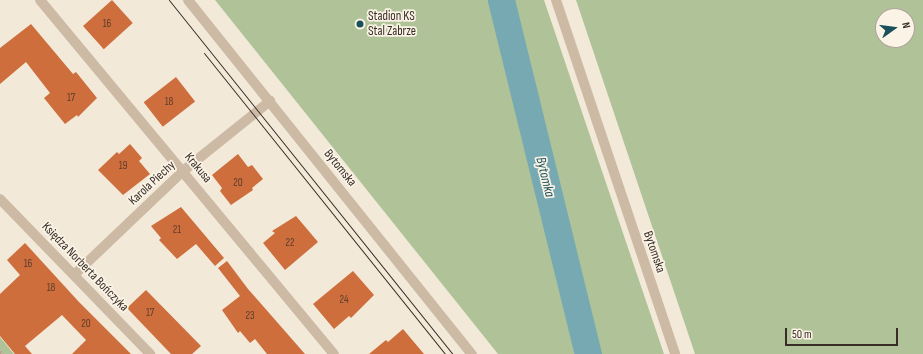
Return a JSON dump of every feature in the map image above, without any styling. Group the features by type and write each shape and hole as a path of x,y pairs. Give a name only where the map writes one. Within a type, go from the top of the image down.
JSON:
{"street":[{"name":"Krakusa","path":"40,0 183,170 334,354"},
{"name":"Bytomska","path":"188,0 472,354"},
{"name":"Bytomska","path":"556,0 675,354"},
{"name":"Karola Piechy","path":"75,274 183,170 270,101"},
{"name":"Księdza Norberta Bończyka","path":"0,199 75,274 150,354"}],"path":[{"path":"0,351 3,354"}],"green space":[{"path":"215,0 493,0 575,354 498,354"},
{"path":"511,0 544,0 664,354 595,354 581,308"},
{"path":"576,0 923,0 923,354 695,354"},
{"path":"0,337 14,354 0,354"}],"building":[{"path":"112,0 133,23 104,49 83,26"},
{"path":"31,24 73,74 76,72 97,98 78,117 77,115 65,124 44,98 50,93 26,62 0,84 0,48"},
{"path":"176,77 195,101 163,127 144,102"},
{"path":"130,144 142,158 139,161 150,174 123,195 98,170 117,152 119,154"},
{"path":"238,154 248,167 252,165 263,179 252,188 253,190 231,205 220,191 222,188 212,175"},
{"path":"181,207 224,258 215,266 196,244 177,259 159,240 161,238 151,226"},
{"path":"296,216 318,242 285,270 263,243 275,233 272,231"},
{"path":"25,243 79,302 131,354 72,354 86,340 62,315 25,346 32,354 15,354 0,336 0,294 20,275 7,260"},
{"path":"227,261 248,289 305,354 267,354 255,339 250,343 240,331 238,333 222,310 240,296 218,268"},
{"path":"353,271 374,295 351,318 349,316 334,329 313,304"},
{"path":"146,290 201,346 192,354 171,354 127,308"},
{"path":"403,329 424,354 369,354 386,340 388,342"}],"waterway":[{"name":"Bytomka","path":"501,0 588,354"}],"tram line":[{"path":"169,0 453,354"},
{"path":"204,53 445,354"}],"place":[{"name":"Stadion KS Stal Zabrze","path":"360,24"}]}
